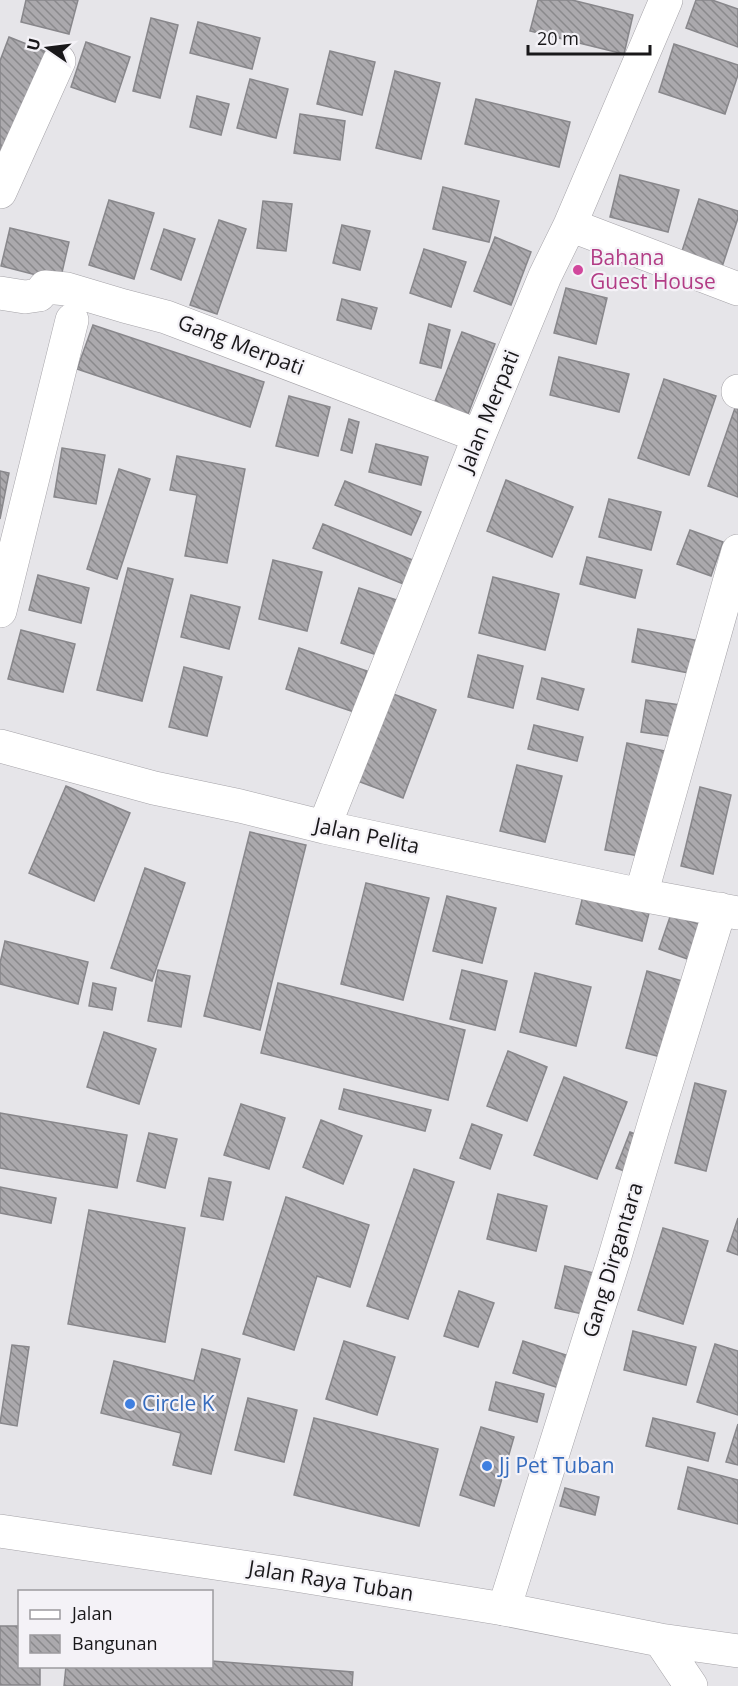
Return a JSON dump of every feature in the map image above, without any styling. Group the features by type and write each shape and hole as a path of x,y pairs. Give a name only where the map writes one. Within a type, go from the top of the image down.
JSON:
{"street":[{"name":"Jalan Merpati","path":"324,827 545,276 570,225 666,0"},
{"path":"0,192 59,61"},
{"path":"570,225 738,288"},
{"name":"Gang Merpati","path":"0,293 25,297 39,295 45,286 67,289 166,317 479,436"},
{"path":"0,611 72,320"},
{"path":"641,895 738,551"},
{"name":"Jalan Pelita","path":"0,746 154,788 324,827 641,895 729,911"},
{"name":"Gang Dirgantara","path":"504,1609 654,1124 729,911"},
{"name":"Jalan Raya Tuban","path":"0,1531 283,1573 504,1609 660,1640 738,1651"},
{"path":"660,1640 691,1686"}],"building":[{"path":"26,0 78,0 69,34 21,22"},
{"path":"538,0 572,0 633,15 624,54 530,31"},
{"path":"696,0 712,0 738,9 738,47 686,28"},
{"path":"151,18 178,25 160,98 133,91"},
{"path":"198,22 260,38 252,69 190,53"},
{"path":"9,37 49,53 0,168 0,61"},
{"path":"86,42 130,57 115,102 71,87"},
{"path":"674,44 738,65 738,75 725,114 659,92"},
{"path":"330,51 375,62 362,115 317,104"},
{"path":"395,71 440,83 421,159 376,148"},
{"path":"250,79 288,89 276,138 237,128"},
{"path":"197,96 229,104 221,135 190,127"},
{"path":"476,99 570,122 559,167 465,144"},
{"path":"300,114 345,121 340,160 294,153"},
{"path":"620,175 679,190 668,232 610,217"},
{"path":"443,187 499,201 489,242 433,229"},
{"path":"699,199 738,211 738,218 722,267 681,254"},
{"path":"109,200 154,213 134,279 89,265"},
{"path":"263,201 292,204 286,251 257,248"},
{"path":"219,220 246,229 217,314 190,305"},
{"path":"342,225 370,231 360,270 333,263"},
{"path":"10,228 69,242 60,281 1,266"},
{"path":"164,229 195,239 181,280 151,269"},
{"path":"495,237 531,252 511,305 474,291"},
{"path":"424,249 466,262 451,307 410,293"},
{"path":"566,288 607,298 596,344 554,333"},
{"path":"342,299 377,308 371,329 337,320"},
{"path":"429,324 450,330 441,368 420,363"},
{"path":"93,325 264,382 250,427 77,369"},
{"path":"462,332 495,344 465,422 432,409"},
{"path":"559,357 629,374 619,412 550,395"},
{"path":"664,379 716,396 689,475 638,458"},
{"path":"289,396 330,407 318,456 276,446"},
{"path":"735,408 738,409 738,497 708,486"},
{"path":"349,419 359,422 352,453 341,450"},
{"path":"376,444 428,457 421,485 369,472"},
{"path":"62,448 105,455 96,504 54,497"},
{"path":"177,456 245,469 227,563 185,556 197,495 170,490"},
{"path":"119,469 150,479 117,579 87,569"},
{"path":"0,471 9,473 0,519"},
{"path":"506,480 573,507 552,557 487,531"},
{"path":"345,481 421,512 411,535 335,505"},
{"path":"609,499 661,512 651,550 599,537"},
{"path":"323,524 415,561 406,585 313,548"},
{"path":"690,530 723,542 711,576 677,564"},
{"path":"587,557 642,570 635,598 580,584"},
{"path":"273,560 322,572 307,631 259,619"},
{"path":"128,568 173,579 142,701 97,690"},
{"path":"38,575 89,588 81,623 29,610"},
{"path":"493,577 559,594 545,650 479,633"},
{"path":"359,588 403,602 386,658 341,643"},
{"path":"191,595 240,607 229,649 181,637"},
{"path":"638,629 700,641 694,674 632,662"},
{"path":"21,630 75,644 63,692 8,679"},
{"path":"299,648 367,671 354,712 286,689"},
{"path":"478,655 523,666 513,708 468,697"},
{"path":"184,667 222,677 207,736 169,727"},
{"path":"542,678 584,689 578,710 537,699"},
{"path":"388,692 436,710 403,798 355,780"},
{"path":"646,700 680,705 675,737 641,732"},
{"path":"534,725 583,737 577,761 528,749"},
{"path":"627,743 665,751 644,857 605,850"},
{"path":"517,765 562,776 545,842 500,831"},
{"path":"66,786 130,813 94,901 29,873"},
{"path":"700,787 731,795 713,874 681,866"},
{"path":"250,832 306,845 260,1030 204,1016"},
{"path":"145,868 185,883 152,981 111,968"},
{"path":"366,883 429,898 403,1000 341,984"},
{"path":"447,896 496,908 482,963 433,951"},
{"path":"583,896 649,913 642,941 576,924"},
{"path":"671,914 709,928 696,962 659,949"},
{"path":"5,941 88,962 78,1004 0,984 0,963"},
{"path":"158,970 190,976 181,1027 148,1021"},
{"path":"462,970 507,981 495,1030 450,1019"},
{"path":"647,971 686,982 665,1058 626,1048"},
{"path":"535,973 591,987 576,1046 520,1032"},
{"path":"93,983 116,988 112,1010 89,1006"},
{"path":"278,983 465,1030 448,1100 261,1053"},
{"path":"104,1032 156,1049 139,1104 87,1087"},
{"path":"508,1051 547,1067 527,1121 487,1106"},
{"path":"564,1077 627,1102 597,1179 534,1155"},
{"path":"695,1083 726,1091 706,1171 675,1163"},
{"path":"344,1089 431,1110 425,1131 339,1109"},
{"path":"241,1104 285,1118 269,1169 224,1155"},
{"path":"0,1113 127,1135 117,1188 0,1168"},
{"path":"321,1120 362,1136 343,1184 303,1167"},
{"path":"472,1124 502,1135 490,1169 460,1158"},
{"path":"630,1132 643,1137 630,1173 616,1168"},
{"path":"149,1133 177,1139 165,1188 137,1181"},
{"path":"414,1169 454,1182 408,1319 367,1306"},
{"path":"209,1178 231,1182 223,1220 201,1216"},
{"path":"0,1187 56,1198 51,1223 0,1213"},
{"path":"498,1194 547,1206 536,1251 487,1239"},
{"path":"286,1197 369,1225 350,1287 317,1276 294,1350 243,1334"},
{"path":"89,1210 185,1228 165,1342 68,1324"},
{"path":"738,1218 738,1255 727,1251"},
{"path":"663,1228 708,1241 683,1324 638,1310"},
{"path":"565,1266 602,1275 592,1316 555,1308"},
{"path":"459,1291 494,1303 478,1347 444,1336"},
{"path":"633,1331 696,1347 686,1385 624,1370"},
{"path":"344,1341 395,1357 377,1415 326,1399"},
{"path":"523,1341 575,1358 565,1390 513,1373"},
{"path":"715,1344 738,1351 738,1415 697,1402"},
{"path":"12,1345 29,1347 17,1426 0,1423"},
{"path":"202,1349 240,1359 211,1474 173,1465 181,1433 101,1413 114,1361 194,1381"},
{"path":"496,1382 544,1394 537,1422 489,1410"},
{"path":"248,1398 297,1410 284,1462 235,1450"},
{"path":"314,1418 438,1449 419,1526 294,1495"},
{"path":"653,1418 715,1433 708,1461 646,1446"},
{"path":"738,1424 738,1465 726,1462"},
{"name":"Jj Pet Tuban","path":"481,1427 514,1437 494,1506 460,1495"},
{"path":"688,1467 738,1480 738,1524 678,1509"},
{"path":"565,1488 599,1497 595,1515 560,1506"},
{"path":"0,1626 18,1626 18,1668 40,1668 40,1685 0,1685"},
{"path":"213,1661 353,1672 352,1686 64,1686 66,1668 213,1668"}],"place":[{"name":"Bahana Guest House","path":"578,270"},
{"name":"Circle K","path":"130,1404"},
{"name":"Jj Pet Tuban","path":"487,1466"}]}
